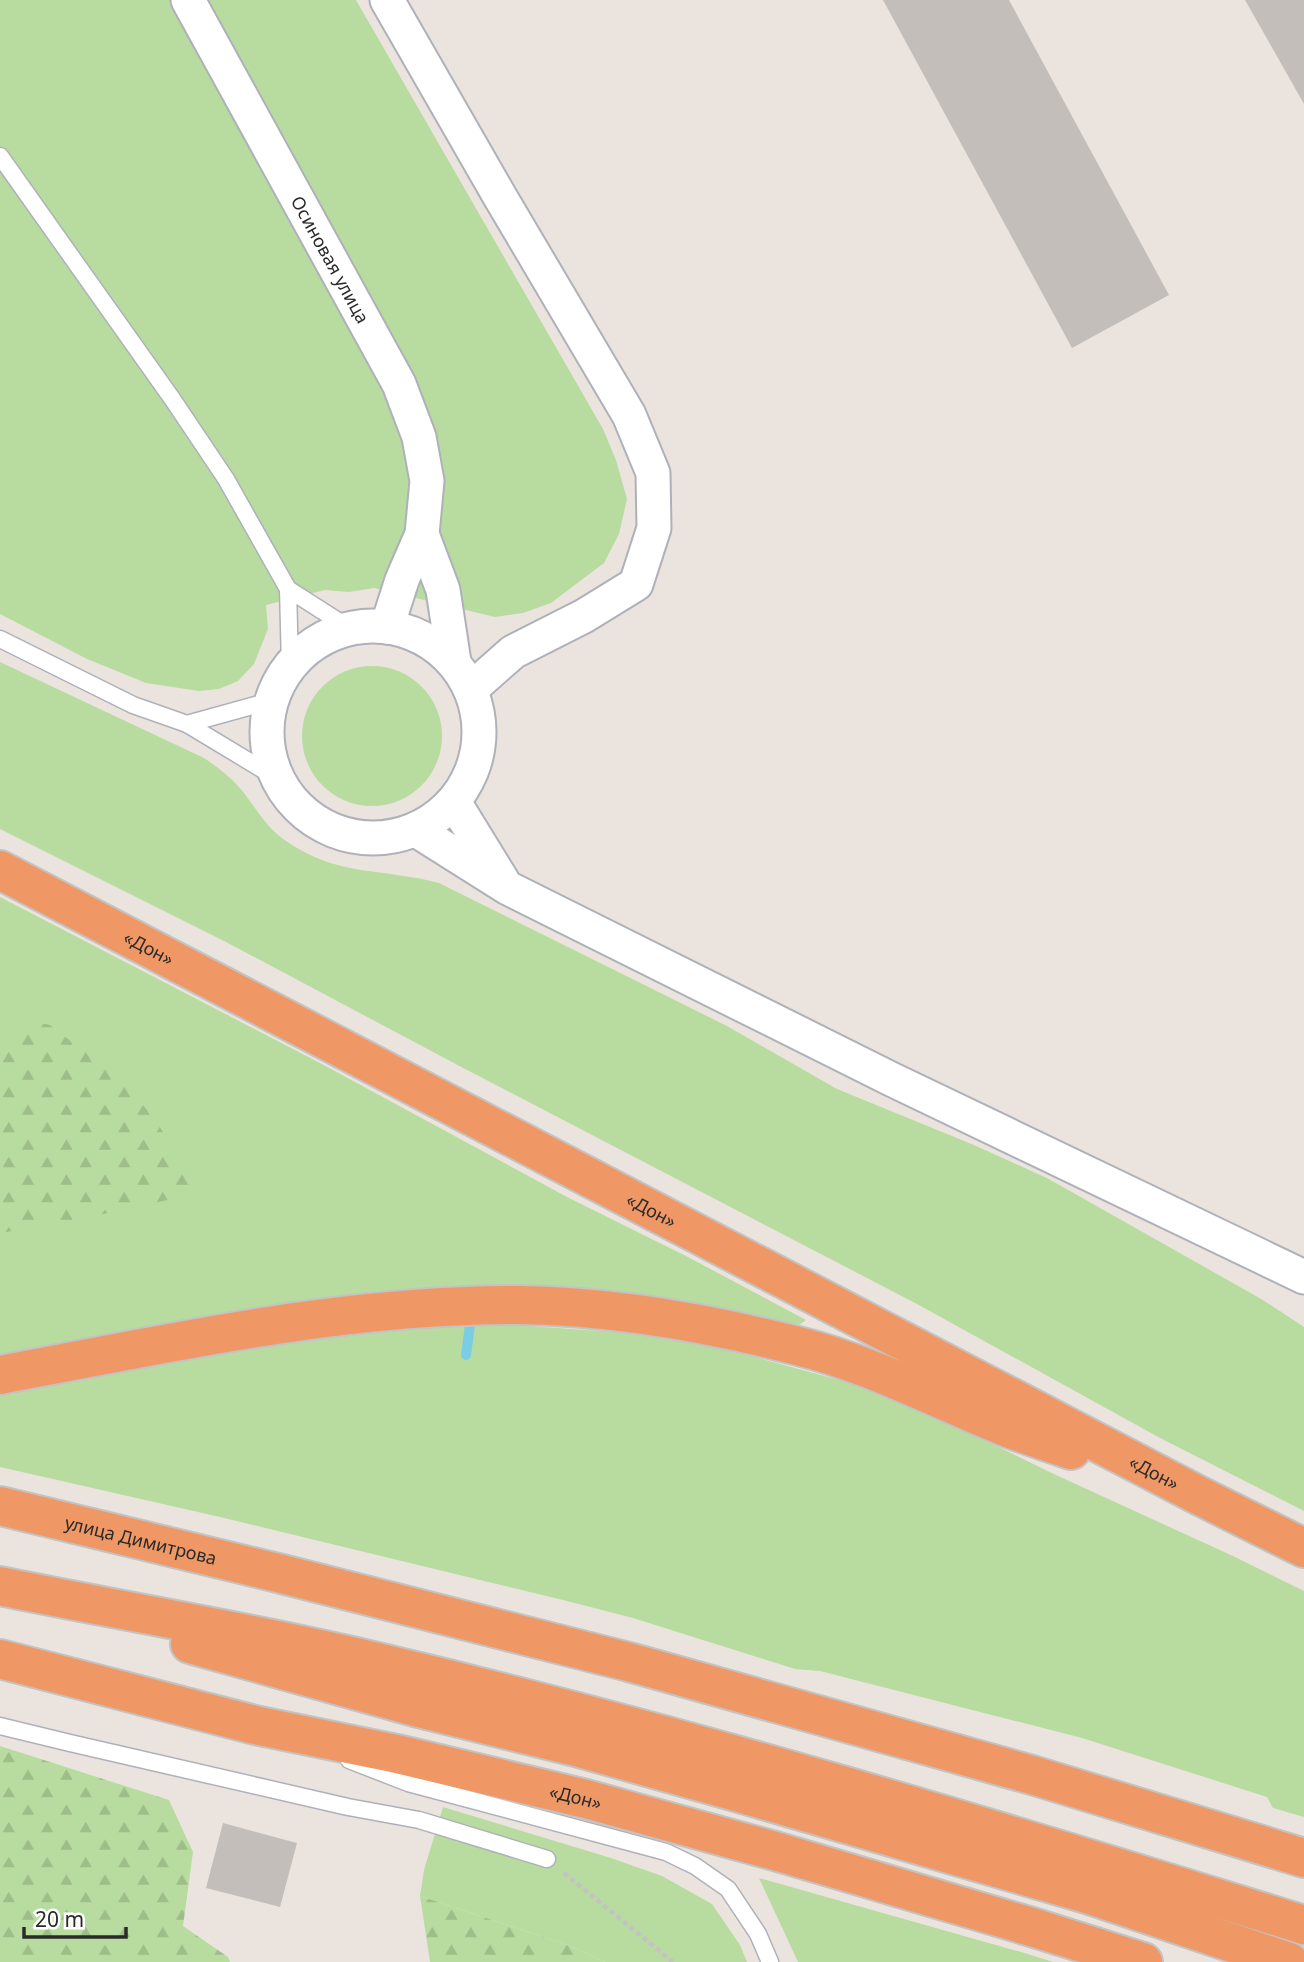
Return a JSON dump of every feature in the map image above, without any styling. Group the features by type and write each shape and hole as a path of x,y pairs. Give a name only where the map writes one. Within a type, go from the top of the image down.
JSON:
{"highway":[{"name":"«Дон»","path":"0,870 1304,1548"},
{"path":"0,1375 251,1329 390,1311 520,1306 613,1311 709,1326 799,1346 854,1363 1009,1429 1198,1495"},
{"name":"улица Димитрова","path":"0,1506 282,1574 642,1666 1032,1775 1304,1858"},
{"path":"18,1590 259,1635 399,1667 626,1725 929,1811 1304,1925"},
{"path":"18,1590 211,1651 589,1751 1048,1883 1289,1962"},
{"name":"«Дон»","path":"0,1659 255,1725 397,1754 586,1799 775,1851 1143,1962"}],"street":[{"name":"Осиновая улица","path":"188,0 399,384 419,437 427,481 422,534"},
{"path":"387,0 629,415 653,472 654,528 636,584 584,615 463,675"},
{"path":"387,628 402,580 422,534"},
{"path":"422,534 443,590 463,675 480,722 478,756 472,774 454,802 416,830 384,839 345,836 318,824 287,797 275,778 265,737 270,701 290,665 313,643 349,628 368,625 405,629 427,639 463,675"},
{"path":"454,802 508,888"},
{"path":"416,830 508,888 891,1079 1304,1277"}],"lane":[{"path":"0,156 226,479 288,589 290,665"},
{"path":"288,589 349,628"},
{"path":"0,639 132,705 187,724 275,778"},
{"path":"187,724 270,701"},
{"path":"255,1725 408,1783 666,1852 695,1866 727,1889 758,1934 770,1962"},
{"path":"0,1726 322,1801 419,1820 547,1859"}],"path":[{"path":"547,1859 673,1962"}],"green space":[{"path":"0,0 356,0 603,429 616,460 627,499 619,534 604,563 551,603 523,613 495,617 374,588 349,592 325,590 266,605 268,629 254,664 238,681 219,689 199,691 146,683 87,659 0,614"},
{"path":"0,662 204,758 235,783 274,831 305,853 342,866 439,883 727,1026 837,1089 1047,1178 1263,1300 1304,1327 1304,1511 1160,1438 917,1304 226,942 0,829"},
{"path":"372,666 399,671 422,686 437,709 442,736 437,763 422,786 399,801 372,806 345,801 322,786 307,763 302,736 307,709 322,686 345,671"},
{"path":"0,897 320,1063 567,1197 806,1320 799,1325 691,1305 0,1356"},
{"path":"35,1022 50,1025 113,1074 154,1117 199,1193 67,1222 0,1233 0,1037"},
{"path":"513,1325 617,1332 695,1343 843,1381 964,1430 1304,1591 1304,1817 1273,1808 1267,1797 1082,1738 820,1671 795,1669 633,1618 563,1600 0,1467 0,1393 247,1348 436,1327"},
{"path":"0,1746 169,1800 193,1852 183,1926 228,1957 230,1962 0,1962"},
{"path":"443,1807 662,1876 712,1904 740,1945 747,1962 605,1962 568,1945 420,1896 424,1870"},
{"path":"759,1878 1028,1954 1053,1962 798,1962"},
{"path":"420,1896 568,1945 605,1962 430,1962"}],"building":[{"path":"883,0 1009,0 1169,295 1072,348"},
{"path":"1245,0 1304,0 1304,104"},
{"path":"223,1823 297,1843 280,1907 206,1888"}],"waterway":[{"path":"466,1355 470,1325"}]}
